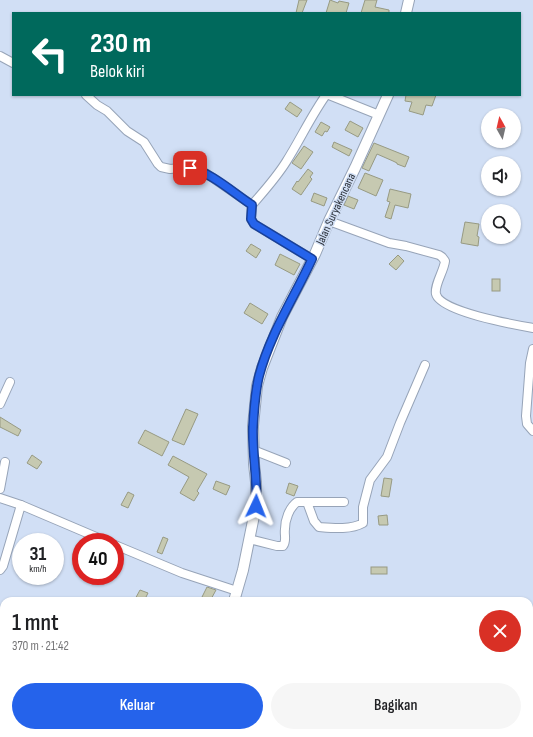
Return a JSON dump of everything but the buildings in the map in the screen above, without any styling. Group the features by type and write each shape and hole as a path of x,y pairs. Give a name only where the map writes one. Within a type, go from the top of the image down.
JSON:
{"street":[{"path":"406,12 409,0"},
{"path":"0,56 12,62"},
{"path":"87,96 127,131 144,142 158,164 162,167 170,169 197,169 207,174 252,205"},
{"path":"312,259 254,224 251,219 252,205 271,183 286,162 325,96"},
{"path":"331,96 379,116"},
{"name":"Jalan Suryakencana","path":"236,596 249,539 256,498 253,450 254,415 257,386 262,368 282,317 356,168 388,96"},
{"path":"329,221 389,243 412,247 439,255 445,261 436,290 436,295 441,301 454,308 475,315 533,328"},
{"path":"533,349 530,363 526,416 527,424 533,431"},
{"path":"307,502 314,521 319,527 342,528 358,526 363,523 362,507 370,480 387,457 400,423 426,365"},
{"path":"0,404 10,382"},
{"path":"253,450 286,463"},
{"path":"0,489 5,462"},
{"path":"0,498 22,505 87,533"},
{"path":"249,539 277,546 283,546 285,541 285,525 290,511 297,502 344,502"},
{"path":"0,570 3,566 22,505"},
{"path":"124,549 236,596"}],"route":[{"path":"190,168 197,169 207,174 252,205 252,223 312,259 298,290 282,317 259,377 253,426 254,464 256,472 256,506"}]}
